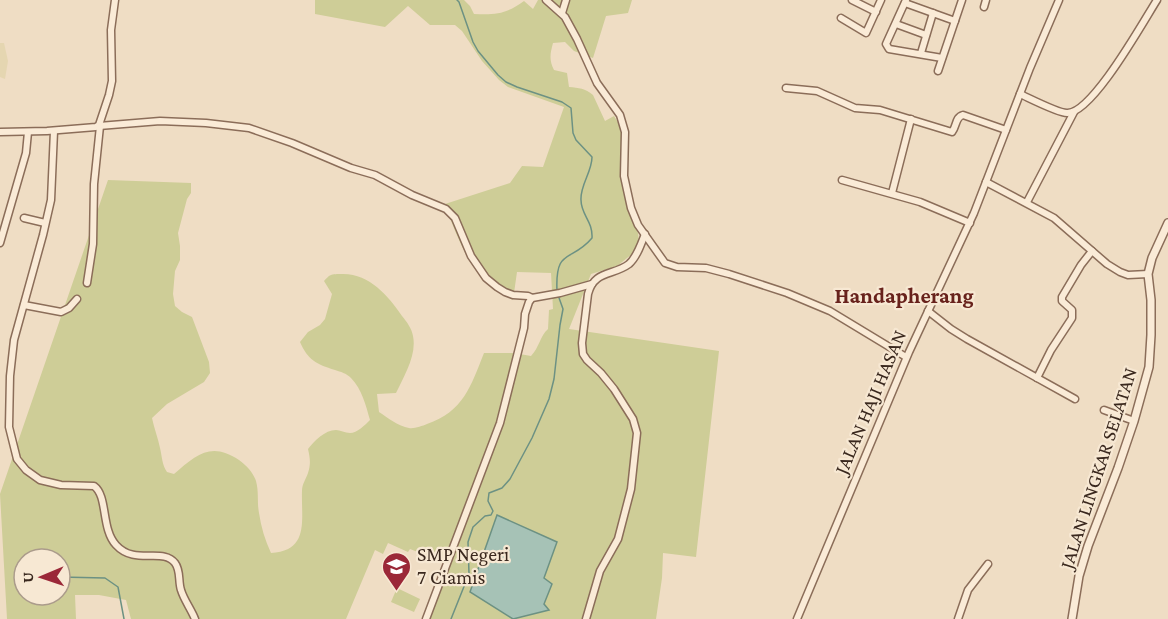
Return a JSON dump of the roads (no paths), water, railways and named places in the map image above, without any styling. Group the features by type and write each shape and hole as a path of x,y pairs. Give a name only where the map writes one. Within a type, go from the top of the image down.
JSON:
{"street":[{"path":"87,283 93,244 94,184 99,126 112,81 111,30 115,0"},
{"path":"546,0 562,13 597,83 622,120 626,132 624,176 635,219 668,265 706,268 787,293 830,311 906,357"},
{"path":"562,13 566,0"},
{"path":"852,0 876,12"},
{"path":"841,18 866,33 880,0"},
{"path":"938,71 962,0"},
{"path":"984,8 986,0"},
{"name":"JALAN HAJI HASAN","path":"798,619 906,357 970,223 1059,0"},
{"path":"1020,94 1065,113 1081,108 1118,62 1157,0"},
{"path":"942,58 889,49 886,44 905,2 955,21"},
{"path":"921,53 933,13"},
{"path":"896,24 926,35"},
{"path":"786,88 817,91 855,108 880,110 952,132 957,119 963,115 1006,130"},
{"path":"1027,202 1074,112"},
{"path":"892,193 911,119"},
{"path":"0,132 54,131 160,121 249,128 351,168 375,175 412,195 446,209 455,218 471,256 486,278 513,295 532,298 558,294 592,284 604,275 628,264 635,257 645,234"},
{"path":"54,131 51,194 14,340 9,376 9,427 17,459 26,470 40,480 98,488 102,497 105,522 115,544 133,556 159,556 174,561 179,571 181,592 195,619"},
{"path":"0,243 26,153 28,132"},
{"path":"842,180 920,202 970,223"},
{"path":"986,182 1054,218 1107,264 1120,272 1128,275 1148,274"},
{"path":"24,218 45,223"},
{"name":"JALAN LINGKAR SELATAN","path":"1071,619 1079,576 1088,546 1118,468 1149,367 1151,300 1148,274 1152,258 1168,224"},
{"path":"1037,378 1051,350 1072,318 1072,310 1062,301 1062,297 1092,251"},
{"path":"586,619 600,571 618,539 631,489 637,433 633,419 614,389 583,354 582,344 588,294 592,284"},
{"path":"24,305 61,312 69,308 77,298"},
{"path":"426,619 500,423 527,308 532,298"},
{"path":"928,311 951,329 1075,399"},
{"path":"1104,410 1134,421"},
{"path":"958,619 968,590 988,564"}],"waterway":[{"path":"457,0 473,42 498,75 517,87 562,102 571,108 573,133 576,140 592,157 581,194 583,210 591,227 592,238 562,261 557,277 557,291"},
{"path":"451,619 469,574 468,542 473,527 485,516 491,515 493,511 488,501 489,493 502,488 510,479 532,438 549,399 554,379 563,309 558,295"},
{"path":"72,577 105,578 118,587 124,619"}],"place":[{"name":"SMP Negeri 7 Ciamis","path":"396,592"}],"district":[{"name":"Handapherang","path":"904,295"}]}
